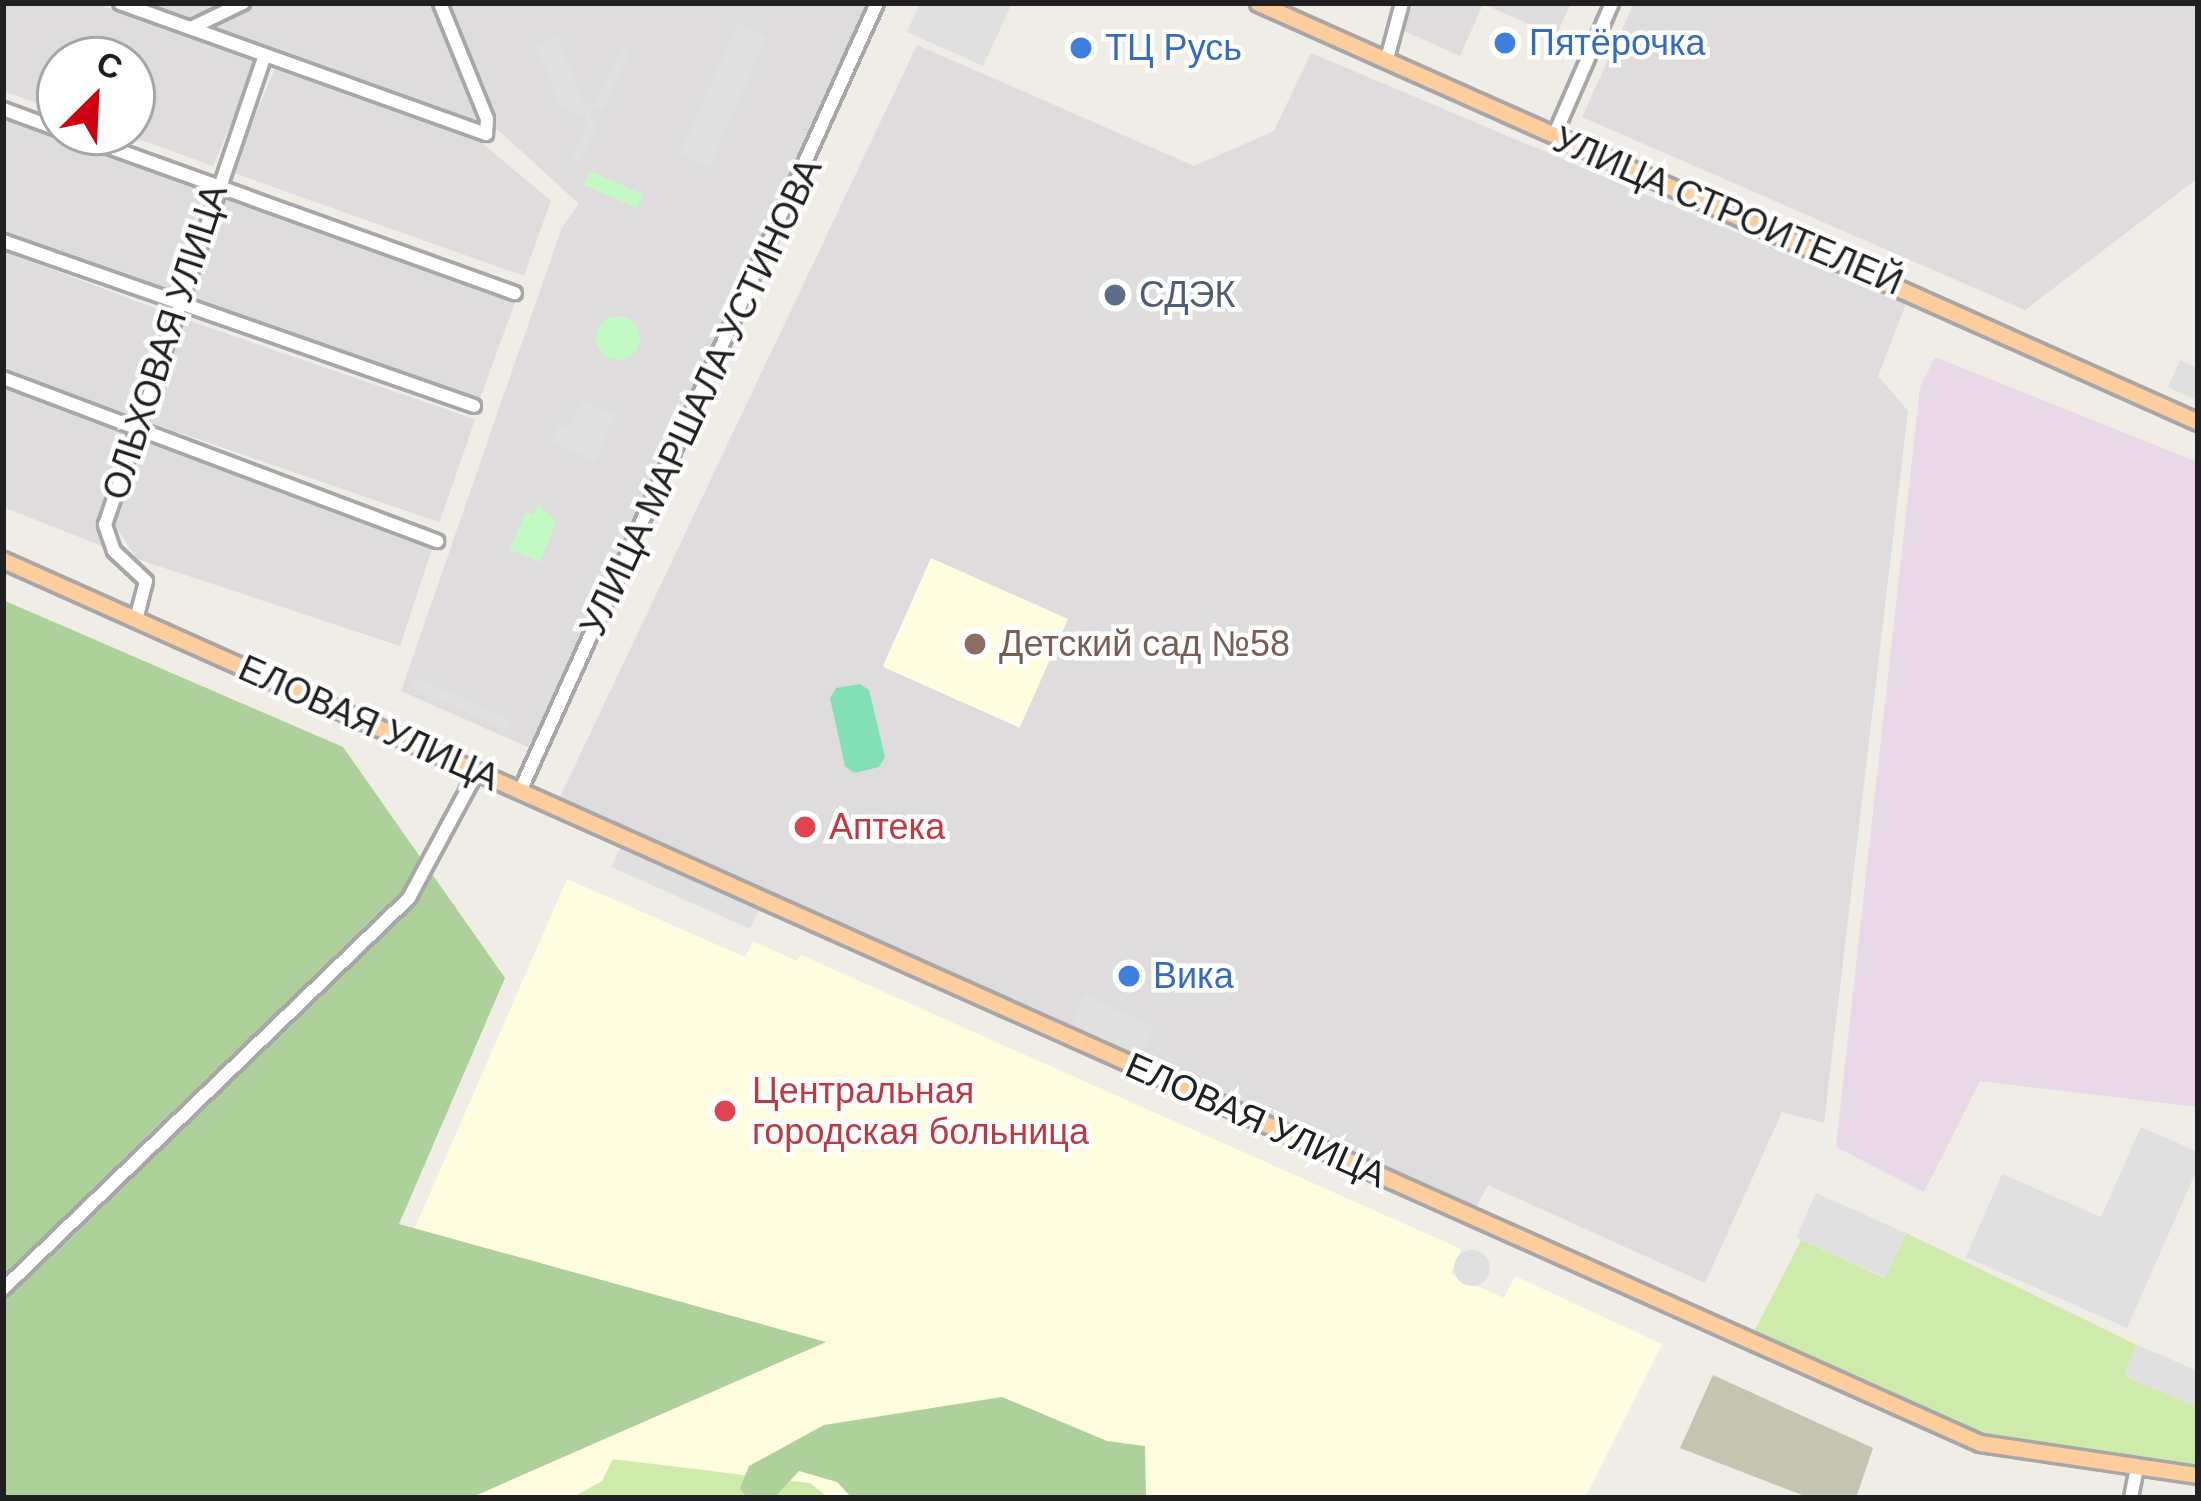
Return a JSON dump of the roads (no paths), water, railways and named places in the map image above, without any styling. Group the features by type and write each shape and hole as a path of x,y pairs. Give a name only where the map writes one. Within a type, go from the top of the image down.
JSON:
{"main road":[{"name":"УЛИЦА СТРОИТЕЛЕЙ","path":"1258,3 2198,422"},
{"name":"ЕЛОВАЯ УЛИЦА","path":"3,560 1980,1443 2198,1475"}],"street":[{"path":"120,3 485,134 487,119 440,3"},
{"path":"191,28 243,3"},
{"name":"УЛИЦА МАРШАЛА УСТИНОВА","path":"521,789 877,3"},
{"path":"1388,59 1402,3"},
{"path":"1554,136 1612,3"},
{"name":"ОЛЬХОВАЯ УЛИЦА","path":"136,620 146,581 114,551 105,525 133,427 265,55"},
{"path":"3,109 36,121"},
{"path":"133,156 515,293"},
{"path":"3,242 474,406"},
{"path":"3,378 437,541"},
{"path":"3,1289 409,898 478,770"},
{"path":"2131,1498 2137,1467"}],"place":[{"name":"Пятёрочка","path":"1505,43"},
{"name":"ТЦ Русь","path":"1081,48"},
{"name":"СДЭК","path":"1115,295"},
{"name":"Детский сад №58","path":"975,644"},
{"name":"Аптека","path":"805,827"},
{"name":"Вика","path":"1129,976"},
{"name":"Центральная городская больница","path":"725,1111"}]}
